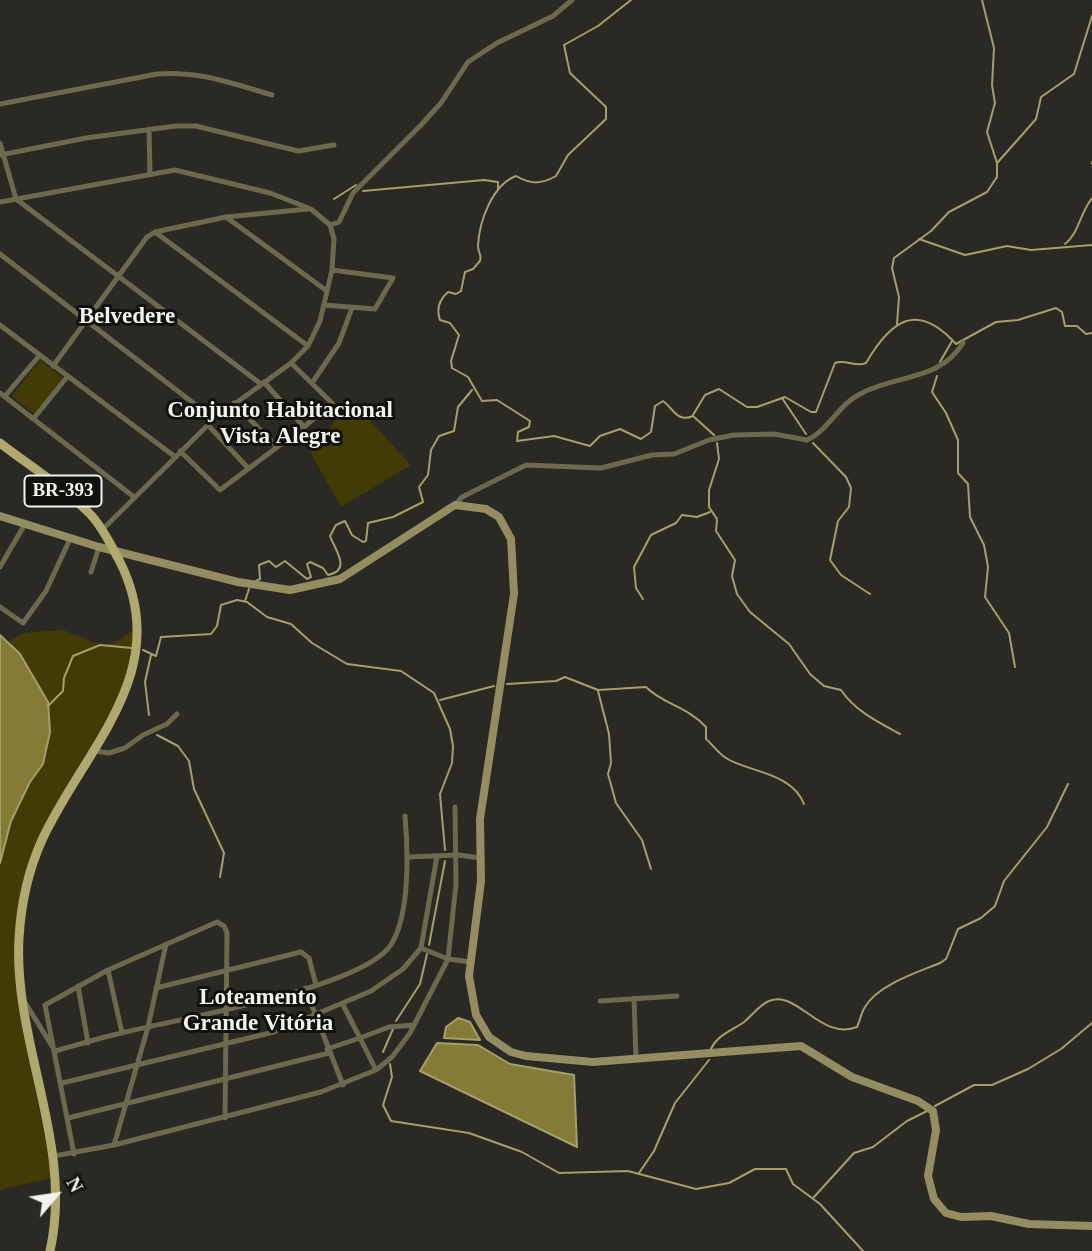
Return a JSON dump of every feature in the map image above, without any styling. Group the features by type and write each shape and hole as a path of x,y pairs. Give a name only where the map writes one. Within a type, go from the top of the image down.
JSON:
{"main road":[{"name":"BR-393","path":"0,443 81,506 102,530 113,550"},
{"path":"0,516 99,547 238,582 290,590 340,579 455,505 493,512 504,523 511,539 514,594 480,819 480,893 470,962 470,987 476,1015 489,1037 499,1045 526,1056 574,1061 801,1046 852,1077 925,1104 935,1115 928,1176 934,1199 946,1213 961,1217 991,1216 1029,1224 1092,1226"},
{"path":"50,1251 56,1202 54,1156 22,995 19,935 28,878 51,822 122,703 135,655 131,592 113,550"}],"street":[{"path":"330,225 339,222 353,193 441,103 468,62 497,43 552,16 572,0"},
{"path":"0,104 179,72 200,74 272,95"},
{"path":"2,155 86,138 149,129 196,126 298,151 334,145"},
{"path":"149,129 150,174"},
{"path":"0,143 16,199 262,383 304,427"},
{"path":"0,202 175,170 270,193 311,209 330,225 334,239 332,270 324,305 308,346 291,363 208,425 102,530"},
{"path":"53,366 86,319 155,232 226,217 311,209"},
{"path":"226,217 327,291"},
{"path":"155,232 308,346"},
{"path":"0,254 215,419"},
{"path":"324,305 375,309 393,278 332,270"},
{"path":"312,383 339,343 352,308"},
{"path":"0,325 174,456"},
{"path":"455,505 462,497 526,465 601,468 644,457 674,454 723,436 774,434 807,440 859,394 933,372 953,359 963,343"},
{"path":"39,356 2,394 134,496"},
{"path":"180,451 220,490 304,427 331,404 291,363"},
{"path":"34,418 67,377"},
{"path":"234,403 277,447"},
{"path":"208,425 248,468"},
{"path":"0,567 25,524"},
{"path":"0,607 23,623 46,591 70,539"},
{"path":"92,572 99,547"},
{"path":"94,751 109,753 125,748 147,732 167,724 177,715"},
{"path":"54,1156 74,1154 225,1118 343,1085 376,1070 405,1041 448,959 458,855 455,807"},
{"path":"55,1051 316,985 378,959 392,943 401,914 407,857 405,816"},
{"path":"407,857 458,855 481,858"},
{"path":"62,1083 223,1046 314,1017 392,978 421,948 437,856"},
{"path":"74,1154 45,1005 108,970 221,923 227,933 223,1046 225,1118"},
{"path":"114,1145 148,1027 166,944"},
{"path":"421,948 448,959 470,962"},
{"path":"156,988 301,951 309,958 316,985"},
{"path":"108,970 122,1033"},
{"path":"78,986 88,1042"},
{"path":"304,988 343,1085"},
{"path":"22,995 55,1051"},
{"path":"600,1001 677,996"},
{"path":"634,998 636,1059"},
{"path":"342,1003 376,1070"},
{"path":"68,1118 224,1081 328,1051 389,1027 414,1025"}],"shaded area":[{"path":"40,360 63,378 34,414 12,396"},
{"path":"349,398 411,465 341,507 309,450 321,442"},
{"path":"135,629 124,692 58,800 32,854 23,886 23,1024 52,1177 0,1191 0,863 11,821 48,751 48,701 20,654 7,643 23,633 63,630 104,646"},
{"path":"0,635 20,654 48,702 50,732 43,764 30,782 11,821 0,863"},
{"path":"458,1018 470,1022 480,1040 444,1038 446,1027"},
{"path":"437,1043 478,1045 510,1064 574,1075 577,1147 420,1071"}],"waterway":[{"path":"631,0 598,26 564,45 570,73 606,107 606,119 568,155 556,176 535,182 516,176 500,187 488,205 481,226 478,246 480,261 473,269 465,272 461,291 456,294 448,292 442,298 438,308 439,316 440,320 450,323 459,335 451,361 452,368 468,377 482,401 497,400 530,421 529,427 518,432 517,441 554,436 590,446 600,436 620,429 641,439 651,432 655,406 663,401 679,416 693,416 714,435"},
{"path":"897,324 899,297 892,268 894,258 931,231 949,212 987,192 997,177 997,163 987,132 995,103 992,85 994,48 982,0"},
{"path":"998,162 1036,119 1041,97 1074,74 1092,16"},
{"path":"363,191 484,180 498,182 498,190"},
{"path":"334,199 356,185"},
{"path":"1065,244 1092,198"},
{"path":"919,239 965,255 1007,246 1031,250 1092,245"},
{"path":"693,415 705,395 719,389 747,407 757,407 785,397 811,412 816,412 835,363 866,363 885,336 906,321 929,323 956,344 996,322 1018,320 1056,308 1062,312 1065,326 1077,326 1086,334 1092,333"},
{"path":"940,362 952,341"},
{"path":"937,376 932,392 946,413 958,440 958,473 968,484 970,517 984,545 988,567 985,597 1009,633 1015,667"},
{"path":"256,581 260,579 259,565 269,561 276,567 285,561 307,579 311,577 307,564 310,562 323,568 328,575 335,572 339,569 340,559 330,536 336,525 345,521 352,535 363,542 366,541 368,523 393,517 423,502 419,487 428,475 431,450 439,436 454,431 458,407 472,390"},
{"path":"782,398 806,434"},
{"path":"717,443 719,459 709,490 709,507 717,519 716,531 735,560 732,576 737,594 750,612 789,644 810,674 824,686 841,690 860,710 900,734"},
{"path":"813,443 846,477 851,488 849,507 838,521 830,560 841,575 870,594"},
{"path":"643,599 636,588 634,567 651,535 676,523 682,515 697,517 710,512"},
{"path":"245,601 249,589"},
{"path":"143,650 156,656 161,637 211,634 217,626 221,605 237,600 247,602 267,617 291,624 312,643 347,664 401,671 434,693 450,729 452,763 440,794 445,850"},
{"path":"48,706 63,691 64,678 73,656 100,645 132,648"},
{"path":"149,715 145,682 151,655"},
{"path":"507,684 556,681 565,677 598,690 646,687 699,720 706,727 706,739 723,756 780,779 798,793 804,804"},
{"path":"440,700 494,686"},
{"path":"598,691 609,734 611,763 608,774 616,803 642,840 651,869"},
{"path":"157,735 178,746 189,761 194,789 224,853 220,877"},
{"path":"711,1049 721,1036 744,1022 762,1005 779,999 832,1027 857,1027 862,1012 871,999 899,980 946,959 958,929 981,918 995,906 1004,881 1047,827 1068,784"},
{"path":"429,945 445,861"},
{"path":"396,1021 420,984 427,954"},
{"path":"935,1106 974,1085 992,1085 1028,1069 1061,1049 1092,1023"},
{"path":"383,1052 393,1029"},
{"path":"639,1173 654,1151 675,1103 709,1060"},
{"path":"390,1064 392,1077 383,1105 391,1121 469,1133 522,1152 559,1173 628,1171 696,1189 729,1183 755,1169 786,1169 793,1184 820,1204 863,1251"},
{"path":"814,1197 854,1153 873,1147 907,1121 927,1111"}],"district":[{"name":"Belvedere","path":"127,317"},
{"name":"Conjunto Habitacional Vista Alegre","path":"280,424"},
{"name":"Loteamento Grande Vitória","path":"258,1011"}]}
